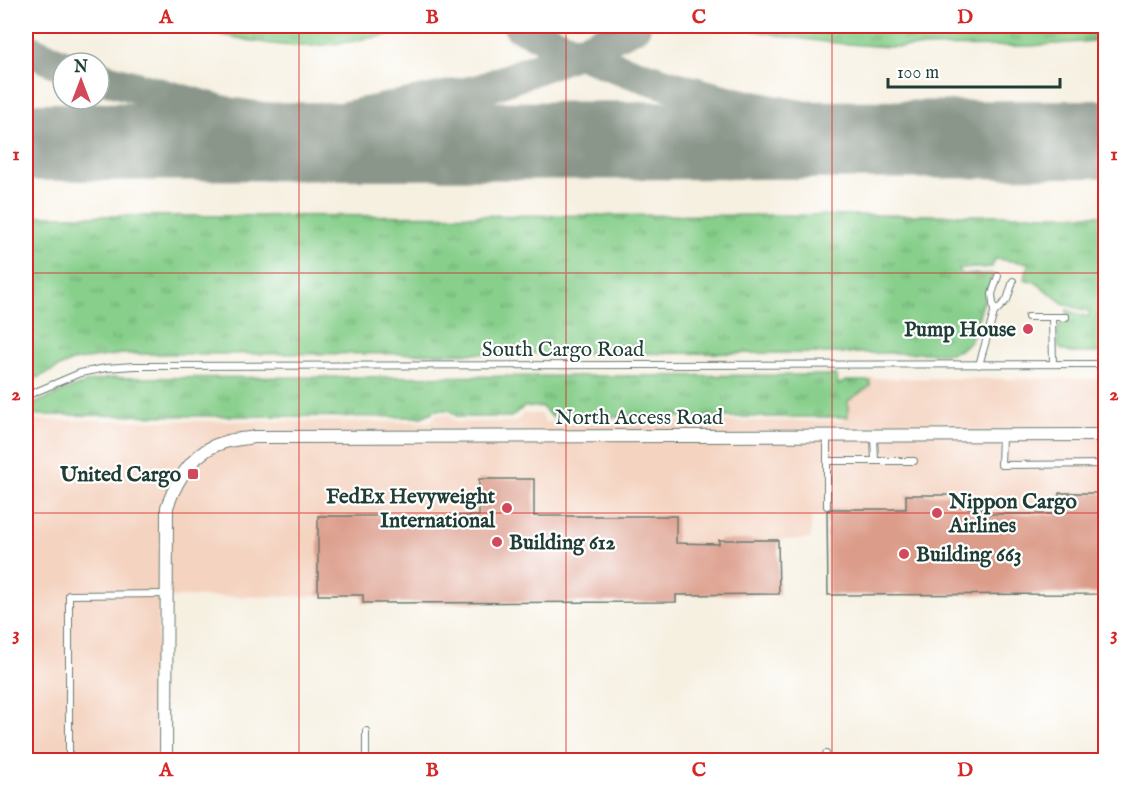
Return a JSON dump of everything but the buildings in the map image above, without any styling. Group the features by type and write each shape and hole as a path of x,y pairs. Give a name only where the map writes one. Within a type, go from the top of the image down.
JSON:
{"street":[{"name":"North Access Road","path":"166,594 167,507 174,486 183,472 201,454 224,442 254,437 1106,435"},
{"path":"166,594 166,760"}],"lane":[{"path":"980,364 994,313 992,294 998,276"},
{"path":"994,313 1007,300 1013,281"},
{"path":"1028,317 1066,317"},
{"path":"1052,317 1053,364"},
{"name":"South Cargo Road","path":"26,396 80,373 134,366 1106,364"},
{"path":"827,436 828,507"},
{"path":"874,436 874,461"},
{"path":"1002,436 1001,465 1106,464"},
{"path":"827,461 914,461"},
{"path":"69,760 69,595 166,594"},
{"path":"366,731 366,760"}],"shaded area":[{"path":"870,378 1105,379 1105,593 828,595 827,515 811,516 811,539 779,540 779,594 158,597 157,760 26,760 26,420 430,422 437,414 449,415 456,422 516,422 524,413 540,414 546,422 842,421 843,397"}],"green space":[{"path":"182,26 425,27 351,42 291,46"},
{"path":"731,26 1105,26 1106,40 1030,46 890,47 788,37"},
{"path":"1105,215 1105,353 1071,353 1060,349 1058,326 1067,321 1067,310 1088,317 1090,312 1064,304 1035,282 1024,279 1029,263 995,259 992,267 959,269 961,274 993,274 970,342 950,353 122,354 72,361 26,383 26,216"},
{"path":"837,375 838,385 846,381 870,381 870,386 848,401 848,417 552,417 542,407 524,407 511,417 458,417 449,410 436,410 422,417 26,415 26,407 87,382 111,378"}],"taxiway":[{"path":"519,26 561,46 648,78 693,92 784,113 902,130 1081,140"},
{"path":"79,142 227,135 306,125 480,90 577,53 635,26"},
{"path":"26,49 51,60"},
{"path":"111,80 229,113 270,119"},
{"path":"1047,125 1106,117"},
{"path":"343,128 507,141"}],"runway":[{"path":"26,142 1106,139"}],"place":[{"name":"Pump House","path":"1028,329"},
{"name":"United Cargo","path":"193,474"},
{"name":"FedEx Hevyweight International","path":"507,508"},
{"name":"Nippon Cargo Airlines","path":"937,513"},
{"name":"Building 612","path":"497,542"},
{"name":"Building 663","path":"904,554"}]}
